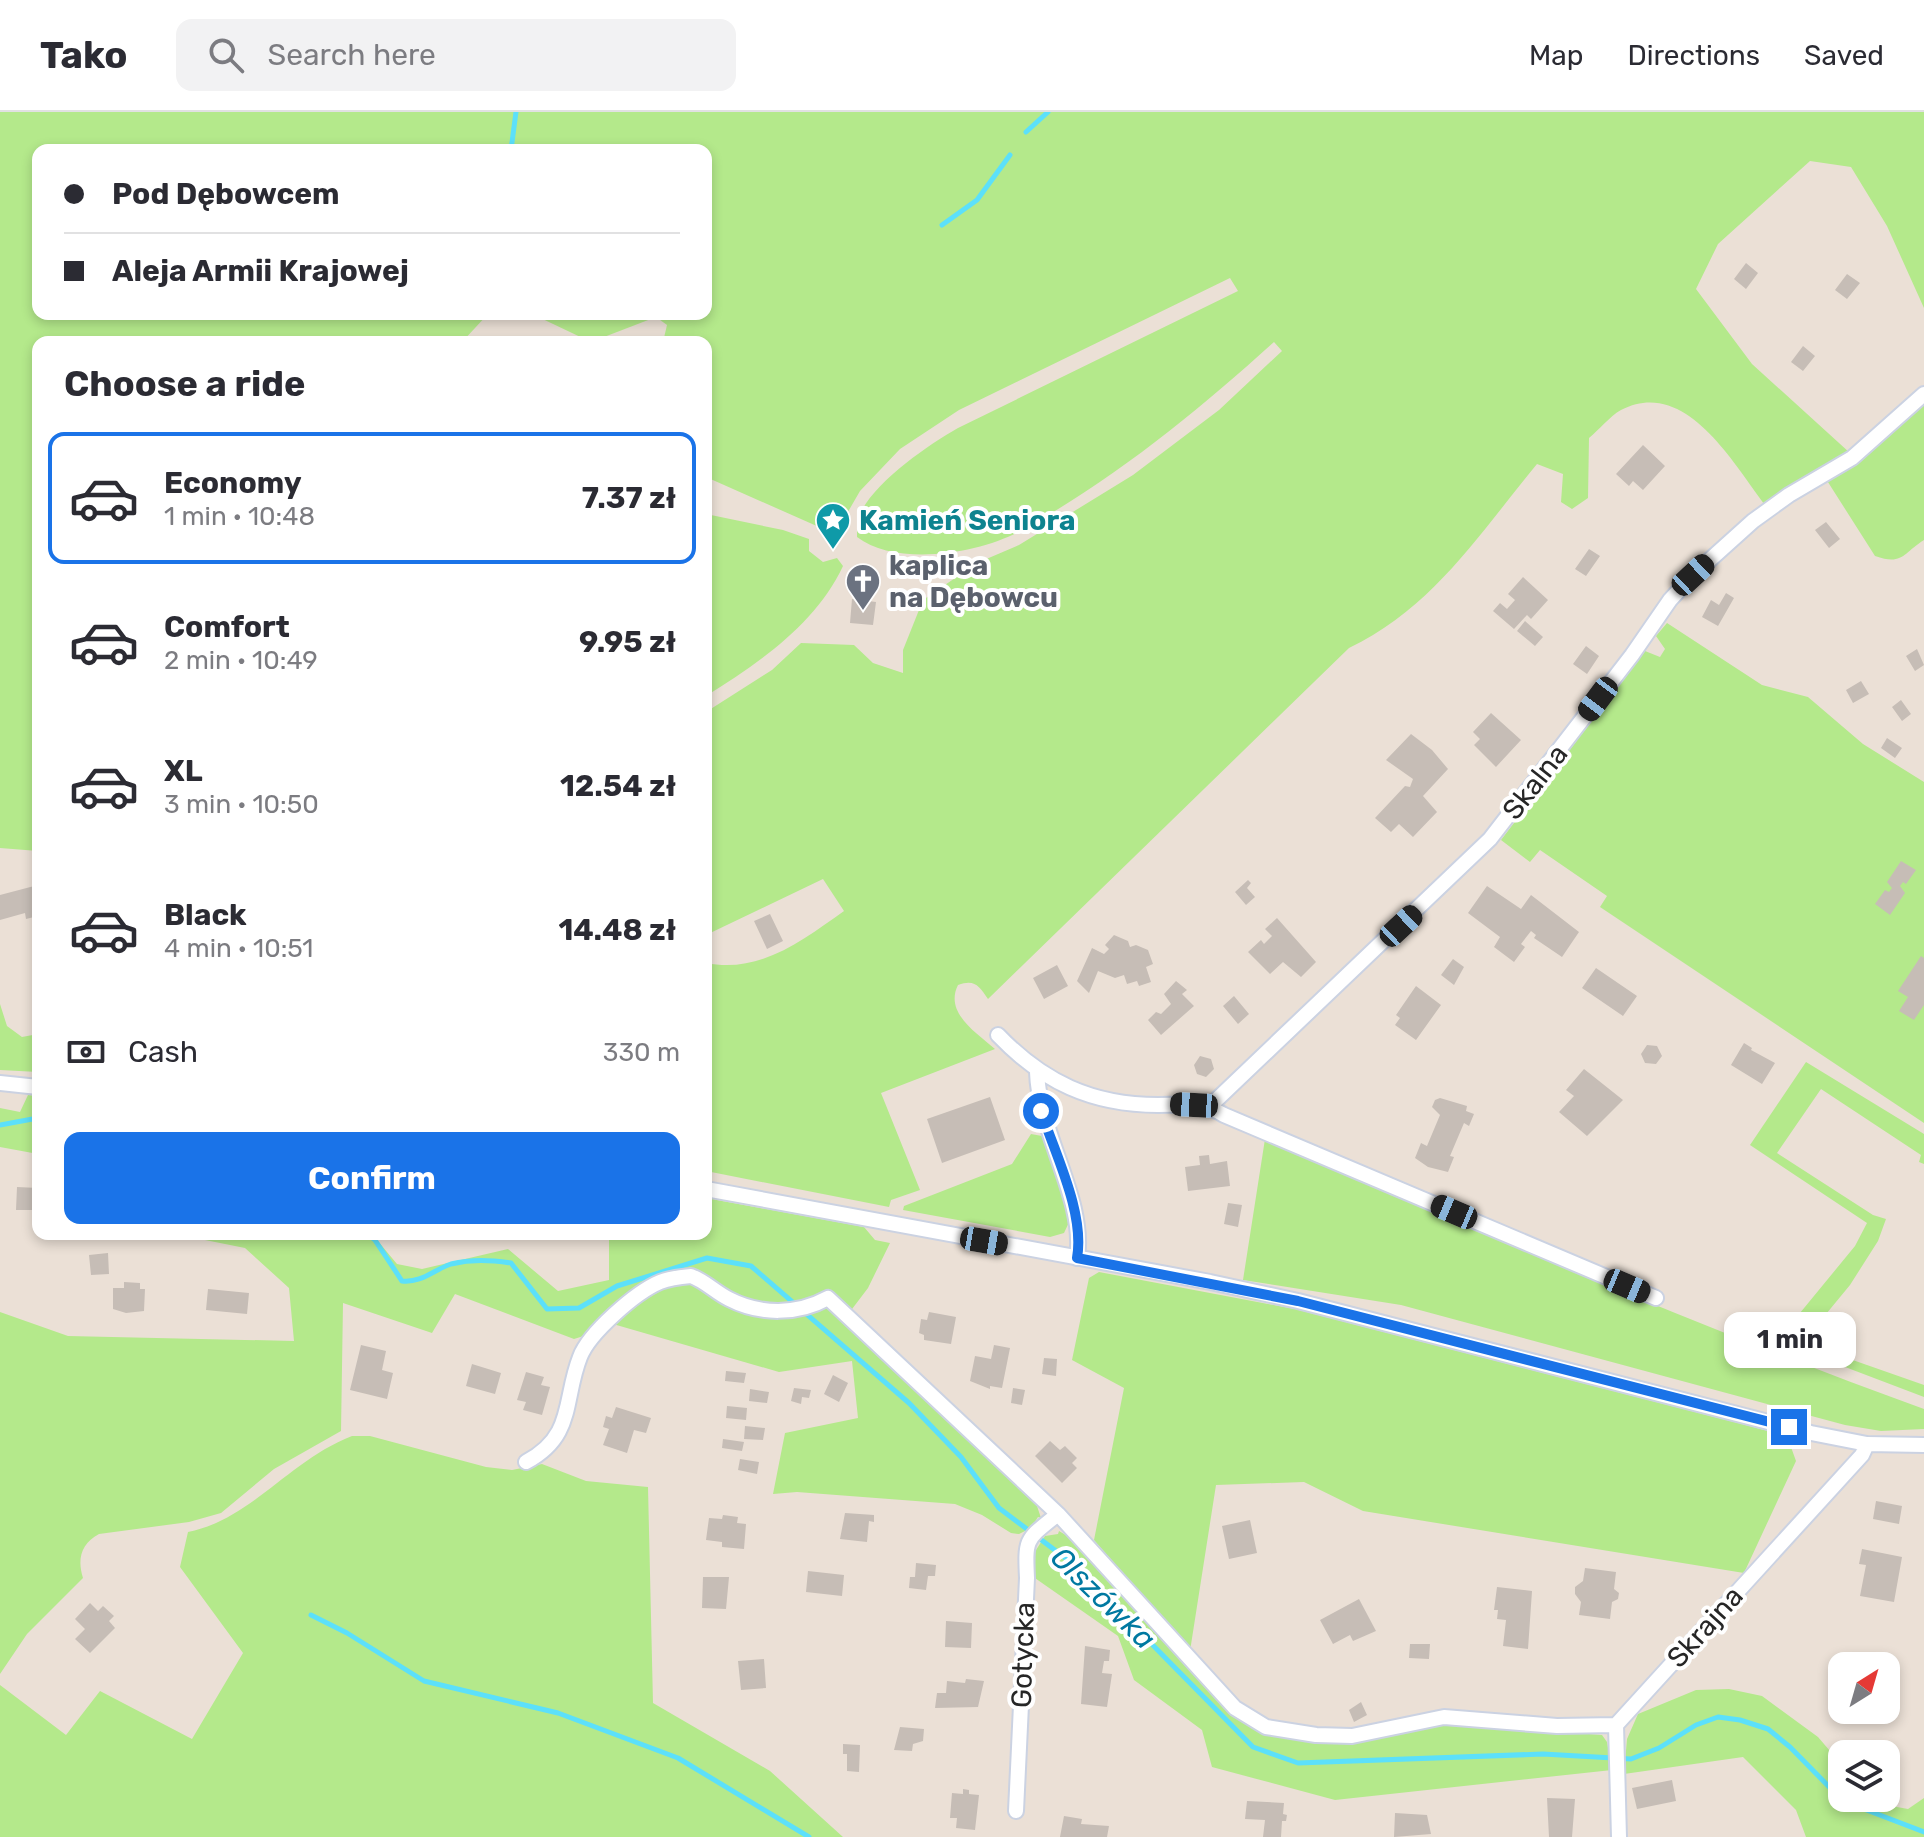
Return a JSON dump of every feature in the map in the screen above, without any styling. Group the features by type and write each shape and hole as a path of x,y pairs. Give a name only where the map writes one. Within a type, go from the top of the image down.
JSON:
{"street":[{"name":"Skalna","path":"1210,1106 1490,839 1623,667 1670,600 1693,575 1753,521 1870,444 1924,394"},
{"path":"998,1035 1037,1072 1073,1089 1120,1101 1210,1106 1224,1115 1656,1298"},
{"path":"1037,1072 1041,1111 1076,1215 1079,1234 1077,1258"},
{"path":"0,1083 32,1086"},
{"path":"712,1190 1298,1301 1811,1433 1867,1444 1924,1445"},
{"path":"526,1462 540,1454 563,1426 585,1346 629,1303 661,1281 691,1276 747,1307 793,1311 814,1306 828,1298 1052,1519 1235,1708 1266,1727 1290,1733 1352,1736 1444,1717 1557,1726 1616,1725 1619,1837"},
{"name":"Skrajna","path":"1616,1725 1862,1455 1867,1444"},
{"name":"Gotycka","path":"1016,1811 1027,1540 1052,1519"}],"green space":[{"path":"0,112 1924,112 1924,308 1887,226 1851,167 1810,161 1718,244 1696,289 1752,364 1850,453 1766,506 1706,430 1667,405 1645,403 1621,410 1589,438 1588,498 1572,509 1561,502 1563,474 1537,464 1431,590 1406,612 1349,648 988,999 976,985 958,985 955,1005 964,1022 995,1049 881,1093 920,1190 891,1200 889,1207 712,1172 712,964 745,964 763,959 797,943 844,911 823,879 712,932 712,708 772,670 801,643 854,645 873,663 903,673 903,650 923,600 977,563 1019,545 1133,475 1219,410 1282,351 1274,342 1215,394 1120,468 1054,512 1003,539 938,554 893,552 857,537 859,517 865,504 888,479 932,444 958,428 1238,291 1230,278 959,410 900,449 860,491 845,517 833,527 819,527 712,480 712,336 664,336 667,325 660,320 712,320 712,144 32,144 32,320 482,320 468,336 32,336 32,851 0,848"},
{"path":"545,320 648,320 607,336 578,336"},
{"path":"1924,401 1924,540 1902,557 1884,559 1875,556 1826,479 1884,439"},
{"path":"712,515 783,530 809,539 809,551 823,562 837,558 843,566 832,587 802,624 746,670 712,692"},
{"path":"1667,623 1762,685 1808,697 1863,744 1924,782 1924,1123 1600,907 1607,896 1540,850 1530,862 1501,840 1645,651 1660,657 1665,649 1656,636"},
{"path":"0,1004 7,1026 22,1037 32,1035 32,1072 0,1070"},
{"path":"1806,1062 1924,1134 1924,1164 1919,1162 1921,1155 1821,1089 1777,1153 1873,1215 1886,1219 1878,1241 1850,1285 1817,1325 1816,1337 1827,1351 1924,1385 1924,1397 1777,1341 1855,1246 1867,1223 1750,1145"},
{"path":"28,1095 32,1095 32,1153 0,1147 0,1108 20,1112"},
{"path":"1031,1134 1042,1136 1071,1218 1064,1233 1050,1237 903,1210 904,1206 1012,1164"},
{"path":"1265,1139 1675,1313 1924,1409 1924,1429 1881,1431 1845,1425 1401,1305 1243,1280"},
{"path":"712,1199 864,1227 875,1240 890,1243 868,1288 849,1313 828,1293 790,1305 771,1304 733,1295 677,1273 590,1334 574,1339 455,1294 432,1333 343,1303 341,1431 274,1469 221,1513 189,1522 99,1534 93,1538 82,1553 80,1565 83,1578 27,1634 0,1674 0,1312 68,1336 294,1341 289,1288 245,1248 205,1240 377,1240 397,1264 422,1269 508,1249 558,1291 609,1280 609,1240 712,1240"},
{"path":"1099,1272 1295,1309 1787,1436 1796,1461 1744,1573 1363,1511 1304,1482 1216,1485 1190,1651 1094,1540 1124,1388 1072,1360 1089,1278"},
{"path":"690,1282 741,1305 775,1315 810,1312 827,1304 1035,1500 1041,1518 1038,1517 1031,1528 1019,1534 1011,1533 982,1515 955,1504 797,1492 773,1494 785,1433 858,1418 852,1361 779,1372 613,1324 662,1285"},
{"path":"352,1436 370,1436 486,1467 512,1470 542,1464 586,1481 648,1487 653,1703 770,1771 843,1837 0,1837 0,1685 66,1735 100,1691 192,1739 243,1653 180,1567 188,1532 232,1515 308,1460"},
{"path":"1059,1531 1074,1540 1205,1687 1234,1715 1263,1732 1288,1739 1351,1742 1444,1723 1602,1735 1607,1742 1612,1770 1335,1800 1212,1767 1202,1730 1134,1680 1118,1636 1032,1576 1032,1550 1036,1550 1045,1536 1058,1534"},
{"path":"1729,1689 1762,1696 1818,1737 1828,1749 1828,1812 1900,1812 1900,1808 1908,1809 1924,1798 1924,1837 1806,1837 1796,1810 1743,1757 1624,1774 1627,1739 1638,1714 1696,1690"}],"building":[{"path":"1746,263 1758,273 1746,289 1734,279"},
{"path":"1847,274 1860,283 1847,299 1835,290"},
{"path":"1803,346 1815,356 1803,371 1791,362"},
{"path":"1643,445 1665,466 1643,490 1633,481 1629,486 1616,474"},
{"path":"1826,522 1840,539 1829,548 1815,530"},
{"path":"1589,549 1600,556 1586,576 1575,569"},
{"path":"1523,577 1548,600 1531,619 1527,615 1514,629 1493,611 1500,603 1507,609 1515,600 1508,594"},
{"path":"1726,593 1734,598 1718,626 1702,617 1711,600 1719,605"},
{"name":"kaplica na Dębowcu","path":"852,599 876,602 873,625 850,623"},
{"path":"1525,621 1543,637 1535,646 1517,631"},
{"path":"1586,646 1599,656 1587,674 1573,664"},
{"path":"1917,649 1924,665 1915,671 1906,656"},
{"path":"1861,681 1869,694 1853,703 1846,690"},
{"path":"1901,700 1911,714 1902,721 1892,707"},
{"path":"1491,713 1521,740 1496,767 1474,745 1480,739 1473,732"},
{"path":"1411,734 1432,750 1448,769 1423,796 1437,812 1413,837 1399,824 1391,832 1375,818 1405,786 1410,787 1413,779 1386,760"},
{"path":"1887,738 1902,748 1895,758 1881,748"},
{"path":"1901,861 1916,870 1906,884 1903,882 1900,886 1905,893 1890,915 1875,904 1885,890 1889,892 1892,888 1887,882"},
{"path":"1248,880 1251,883 1247,888 1255,897 1246,905 1235,892"},
{"path":"1487,886 1521,909 1531,895 1579,932 1562,957 1534,938 1536,935 1531,931 1521,944 1525,947 1514,962 1494,947 1500,937 1468,913"},
{"path":"32,887 32,918 26,919 25,913 0,920 0,895"},
{"path":"770,914 783,941 767,949 754,921"},
{"path":"1277,918 1316,962 1301,977 1283,962 1270,974 1248,952 1261,940 1264,944 1272,936 1265,929"},
{"path":"1114,935 1128,941 1130,947 1136,945 1148,950 1153,964 1146,967 1151,982 1139,986 1137,981 1127,984 1124,975 1115,978 1098,971 1089,993 1077,981 1092,948 1104,954 1109,949 1105,945"},
{"path":"1921,956 1924,958 1924,1005 1914,1020 1899,1011 1908,997 1898,991"},
{"path":"1453,959 1464,967 1454,985 1441,975"},
{"path":"1057,965 1068,986 1044,999 1033,978"},
{"path":"1596,968 1637,996 1623,1016 1582,988"},
{"path":"1176,981 1187,990 1182,994 1194,1006 1161,1035 1148,1020 1156,1012 1161,1014 1171,1004 1164,994"},
{"path":"1416,986 1441,1005 1416,1040 1395,1025 1400,1018 1396,1015"},
{"path":"1234,996 1249,1014 1238,1024 1223,1006"},
{"path":"1744,1043 1775,1063 1762,1084 1731,1065"},
{"path":"1647,1045 1657,1046 1662,1056 1656,1064 1645,1063 1641,1054"},
{"path":"1200,1056 1211,1059 1214,1069 1206,1077 1197,1074 1194,1065"},
{"path":"1584,1069 1623,1100 1587,1136 1559,1112 1574,1096 1566,1090"},
{"path":"990,1097 1005,1140 942,1163 927,1119"},
{"path":"1440,1098 1467,1106 1466,1111 1474,1114 1469,1126 1464,1123 1450,1156 1454,1157 1448,1172 1428,1167 1415,1158 1421,1143 1427,1146 1440,1115 1432,1107 1435,1100"},
{"path":"1209,1155 1210,1164 1227,1161 1230,1186 1188,1191 1185,1167 1200,1165 1199,1156"},
{"path":"17,1187 32,1188 32,1210 16,1210"},
{"path":"1228,1203 1242,1205 1238,1227 1224,1224"},
{"path":"108,1253 109,1274 91,1275 89,1255"},
{"path":"124,1282 140,1283 140,1289 145,1289 144,1311 126,1313 113,1309 113,1288 124,1288"},
{"path":"208,1289 249,1293 247,1314 206,1310"},
{"path":"929,1312 956,1317 951,1344 924,1340 924,1335 919,1333 921,1319 927,1320"},
{"path":"361,1345 386,1351 382,1370 393,1373 387,1399 350,1390"},
{"path":"994,1345 1010,1348 1002,1388 990,1386 990,1389 970,1381 975,1356 991,1359"},
{"path":"1044,1358 1057,1359 1056,1376 1042,1374"},
{"path":"472,1364 501,1373 495,1394 466,1386"},
{"path":"726,1371 746,1373 744,1383 725,1381"},
{"path":"526,1372 544,1377 541,1385 550,1387 542,1415 523,1410 526,1402 517,1400"},
{"path":"833,1375 848,1383 839,1402 824,1394"},
{"path":"794,1388 811,1390 809,1398 802,1397 801,1404 791,1401"},
{"path":"1013,1388 1025,1390 1022,1405 1011,1403"},
{"path":"750,1389 769,1392 767,1403 749,1401"},
{"path":"727,1406 747,1408 746,1420 726,1418"},
{"path":"616,1407 651,1418 646,1433 634,1430 627,1453 603,1445 609,1429 603,1427 606,1416 612,1418"},
{"path":"745,1426 765,1428 763,1440 744,1439"},
{"path":"723,1439 744,1442 742,1451 722,1448"},
{"path":"1050,1441 1060,1450 1065,1446 1077,1458 1072,1463 1077,1468 1062,1483 1035,1456"},
{"path":"740,1459 759,1462 757,1474 738,1470"},
{"path":"1876,1501 1902,1506 1899,1524 1873,1519"},
{"path":"845,1513 874,1515 874,1522 869,1521 867,1542 840,1539"},
{"path":"723,1515 738,1517 737,1523 746,1524 744,1549 722,1547 722,1542 706,1540 709,1518 722,1519"},
{"path":"1250,1520 1257,1553 1229,1559 1222,1526"},
{"path":"1862,1549 1902,1557 1894,1602 1860,1596 1866,1565 1859,1564"},
{"path":"916,1563 936,1565 935,1576 928,1576 926,1590 909,1588 910,1577 915,1577"},
{"path":"1585,1568 1616,1572 1614,1589 1619,1593 1618,1599 1612,1602 1610,1619 1579,1615 1581,1602 1575,1594 1575,1587 1583,1581"},
{"path":"808,1571 844,1575 842,1596 806,1592"},
{"path":"703,1577 729,1577 726,1609 702,1608"},
{"path":"1497,1587 1532,1591 1528,1649 1503,1646 1506,1620 1497,1619 1498,1610 1494,1610"},
{"path":"1359,1599 1376,1631 1353,1641 1350,1635 1333,1644 1320,1620"},
{"path":"90,1603 98,1611 103,1606 114,1616 109,1621 115,1628 90,1653 75,1639 85,1629 75,1619"},
{"path":"946,1621 972,1623 971,1648 945,1647"},
{"path":"1410,1644 1430,1644 1429,1659 1409,1658"},
{"path":"1085,1646 1110,1650 1109,1661 1104,1661 1102,1673 1112,1674 1107,1707 1081,1704"},
{"path":"764,1659 766,1688 741,1690 738,1661"},
{"path":"966,1679 984,1681 978,1707 935,1708 937,1693 946,1693 947,1681 965,1683"},
{"path":"1361,1702 1367,1715 1354,1722 1349,1710"},
{"path":"900,1727 924,1729 923,1741 913,1744 912,1751 894,1750"},
{"path":"843,1744 860,1745 859,1772 847,1771 847,1754 843,1754"},
{"path":"1672,1780 1676,1801 1637,1809 1632,1788"},
{"path":"963,1789 969,1790 969,1794 979,1795 975,1830 956,1828 957,1818 950,1818 952,1793 963,1794"},
{"path":"1547,1798 1575,1799 1572,1837 1549,1837"},
{"path":"1247,1801 1284,1803 1283,1814 1287,1815 1286,1821 1282,1821 1281,1837 1263,1837 1265,1820 1245,1819"},
{"path":"1395,1813 1427,1815 1431,1834 1394,1837"},
{"path":"1064,1816 1082,1819 1081,1824 1109,1826 1107,1837 1060,1837"}],"waterway":[{"path":"512,144 516,112"},
{"path":"1026,132 1048,112"},
{"path":"942,225 977,200 1010,155"},
{"name":"Olszówka","path":"0,1125 32,1119"},
{"name":"Olszówka","path":"375,1240 402,1281 422,1278 459,1262 481,1260 511,1263 547,1309 579,1308 617,1286 707,1258 751,1266 909,1403 961,1457 999,1508 1072,1563 1253,1747 1298,1763 1543,1754 1631,1759 1718,1717 1768,1729 1843,1801 1924,1832"},
{"path":"311,1615 347,1633 424,1681 558,1713 678,1758 809,1837"}],"place":[{"name":"Kamień Seniora","path":"833,551"},
{"name":"kaplica na Dębowcu","path":"863,612"}],"route":[{"path":"1041,1111 1076,1215 1079,1234 1077,1258 1298,1301 1789,1427"}]}
